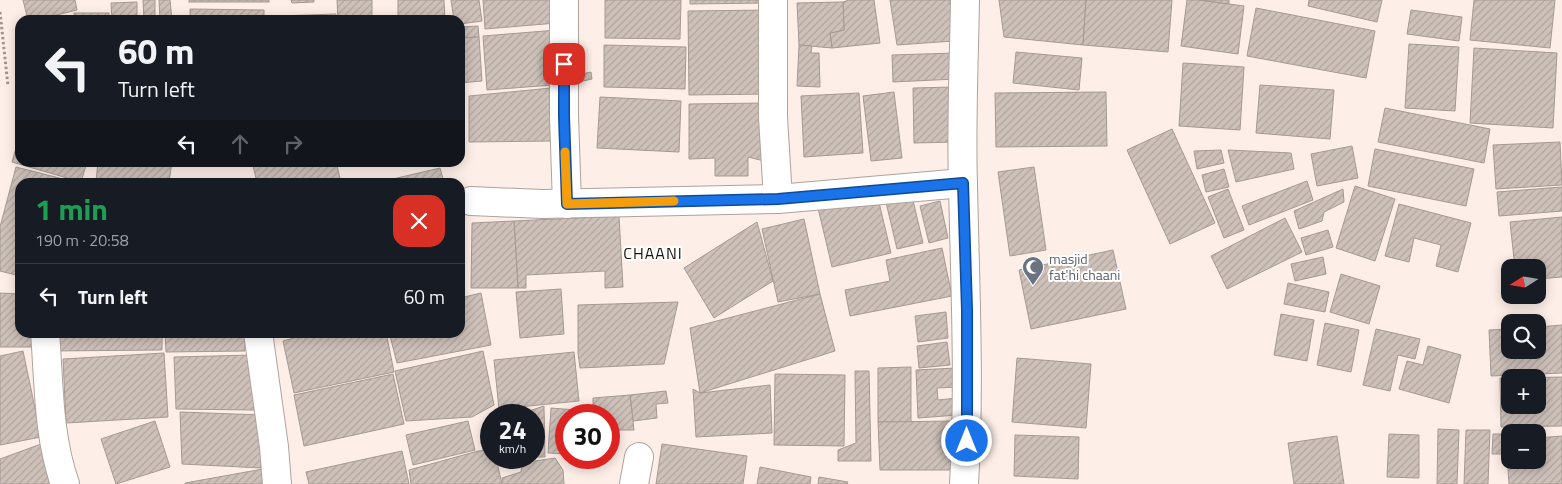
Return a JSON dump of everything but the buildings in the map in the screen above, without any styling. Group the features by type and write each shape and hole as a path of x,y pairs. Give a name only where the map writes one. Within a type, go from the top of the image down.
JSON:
{"street":[{"path":"564,0 564,116 567,204"},
{"path":"773,0 773,117 778,199"},
{"path":"964,484 967,441 967,310 963,183 965,0"},
{"path":"471,201 567,204 778,199 963,183"},
{"path":"45,338 53,436 65,484"},
{"path":"259,338 274,447 277,484"},
{"path":"634,484 639,456"}],"path":[{"path":"0,12 8,86"}],"slow traffic":[{"path":"565,152 567,204 674,201"}],"place":[{"name":"masjid fat'hi chaani","path":"1033,286"}],"district":[{"name":"CHAANI","path":"653,253"}],"route":[{"path":"564,64 567,204 778,199 963,183 967,310 967,441"}]}
